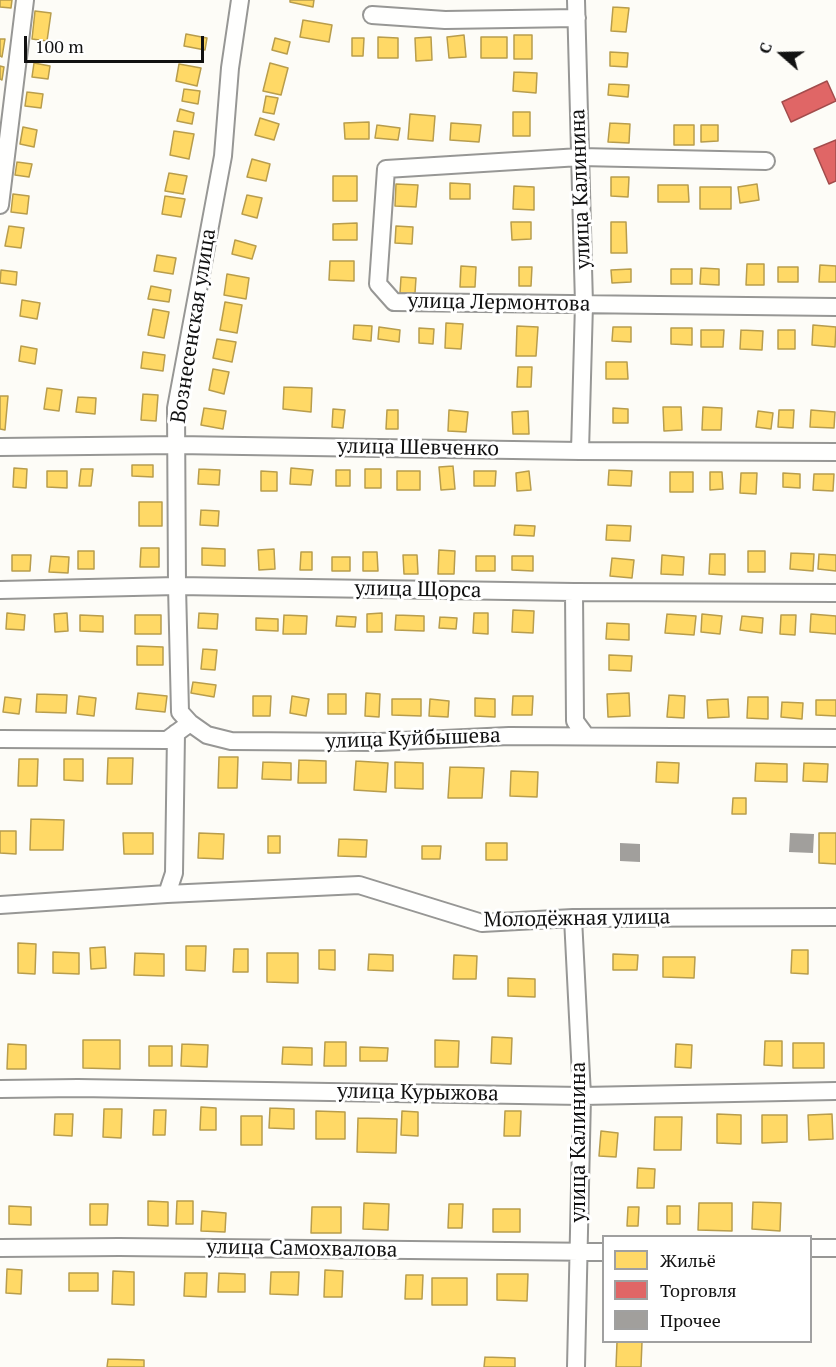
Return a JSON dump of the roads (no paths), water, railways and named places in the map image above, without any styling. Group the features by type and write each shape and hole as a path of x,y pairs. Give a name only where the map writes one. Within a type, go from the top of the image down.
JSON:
{"street":[{"path":"0,205 25,0"},
{"name":"Вознесенская улица","path":"183,728 180,712 177,586 176,408 223,156 230,68 240,0"},
{"name":"улица Калинина","path":"576,0 584,304 580,451"},
{"path":"372,15 444,20 577,18"},
{"name":"улица Лермонтова","path":"766,161 580,157 386,169 378,284 394,302 836,307"},
{"name":"улица Шевченко","path":"0,447 176,445 836,452"},
{"name":"улица Щорса","path":"0,590 177,586 836,594"},
{"path":"574,592 575,720 586,736"},
{"path":"0,739 167,740 183,728"},
{"path":"167,894 174,873 183,728"},
{"name":"улица Куйбышева","path":"183,728 231,741 379,742 509,736 836,738"},
{"name":"Молодёжная улица","path":"0,905 359,885 482,922 573,918 836,917"},
{"name":"улица Калинина","path":"573,918 582,1096 576,1367"},
{"name":"улица Курыжова","path":"0,1089 78,1088 582,1096 836,1091"},
{"name":"улица Самохвалова","path":"0,1248 602,1252"},
{"path":"812,1248 836,1248"}]}
